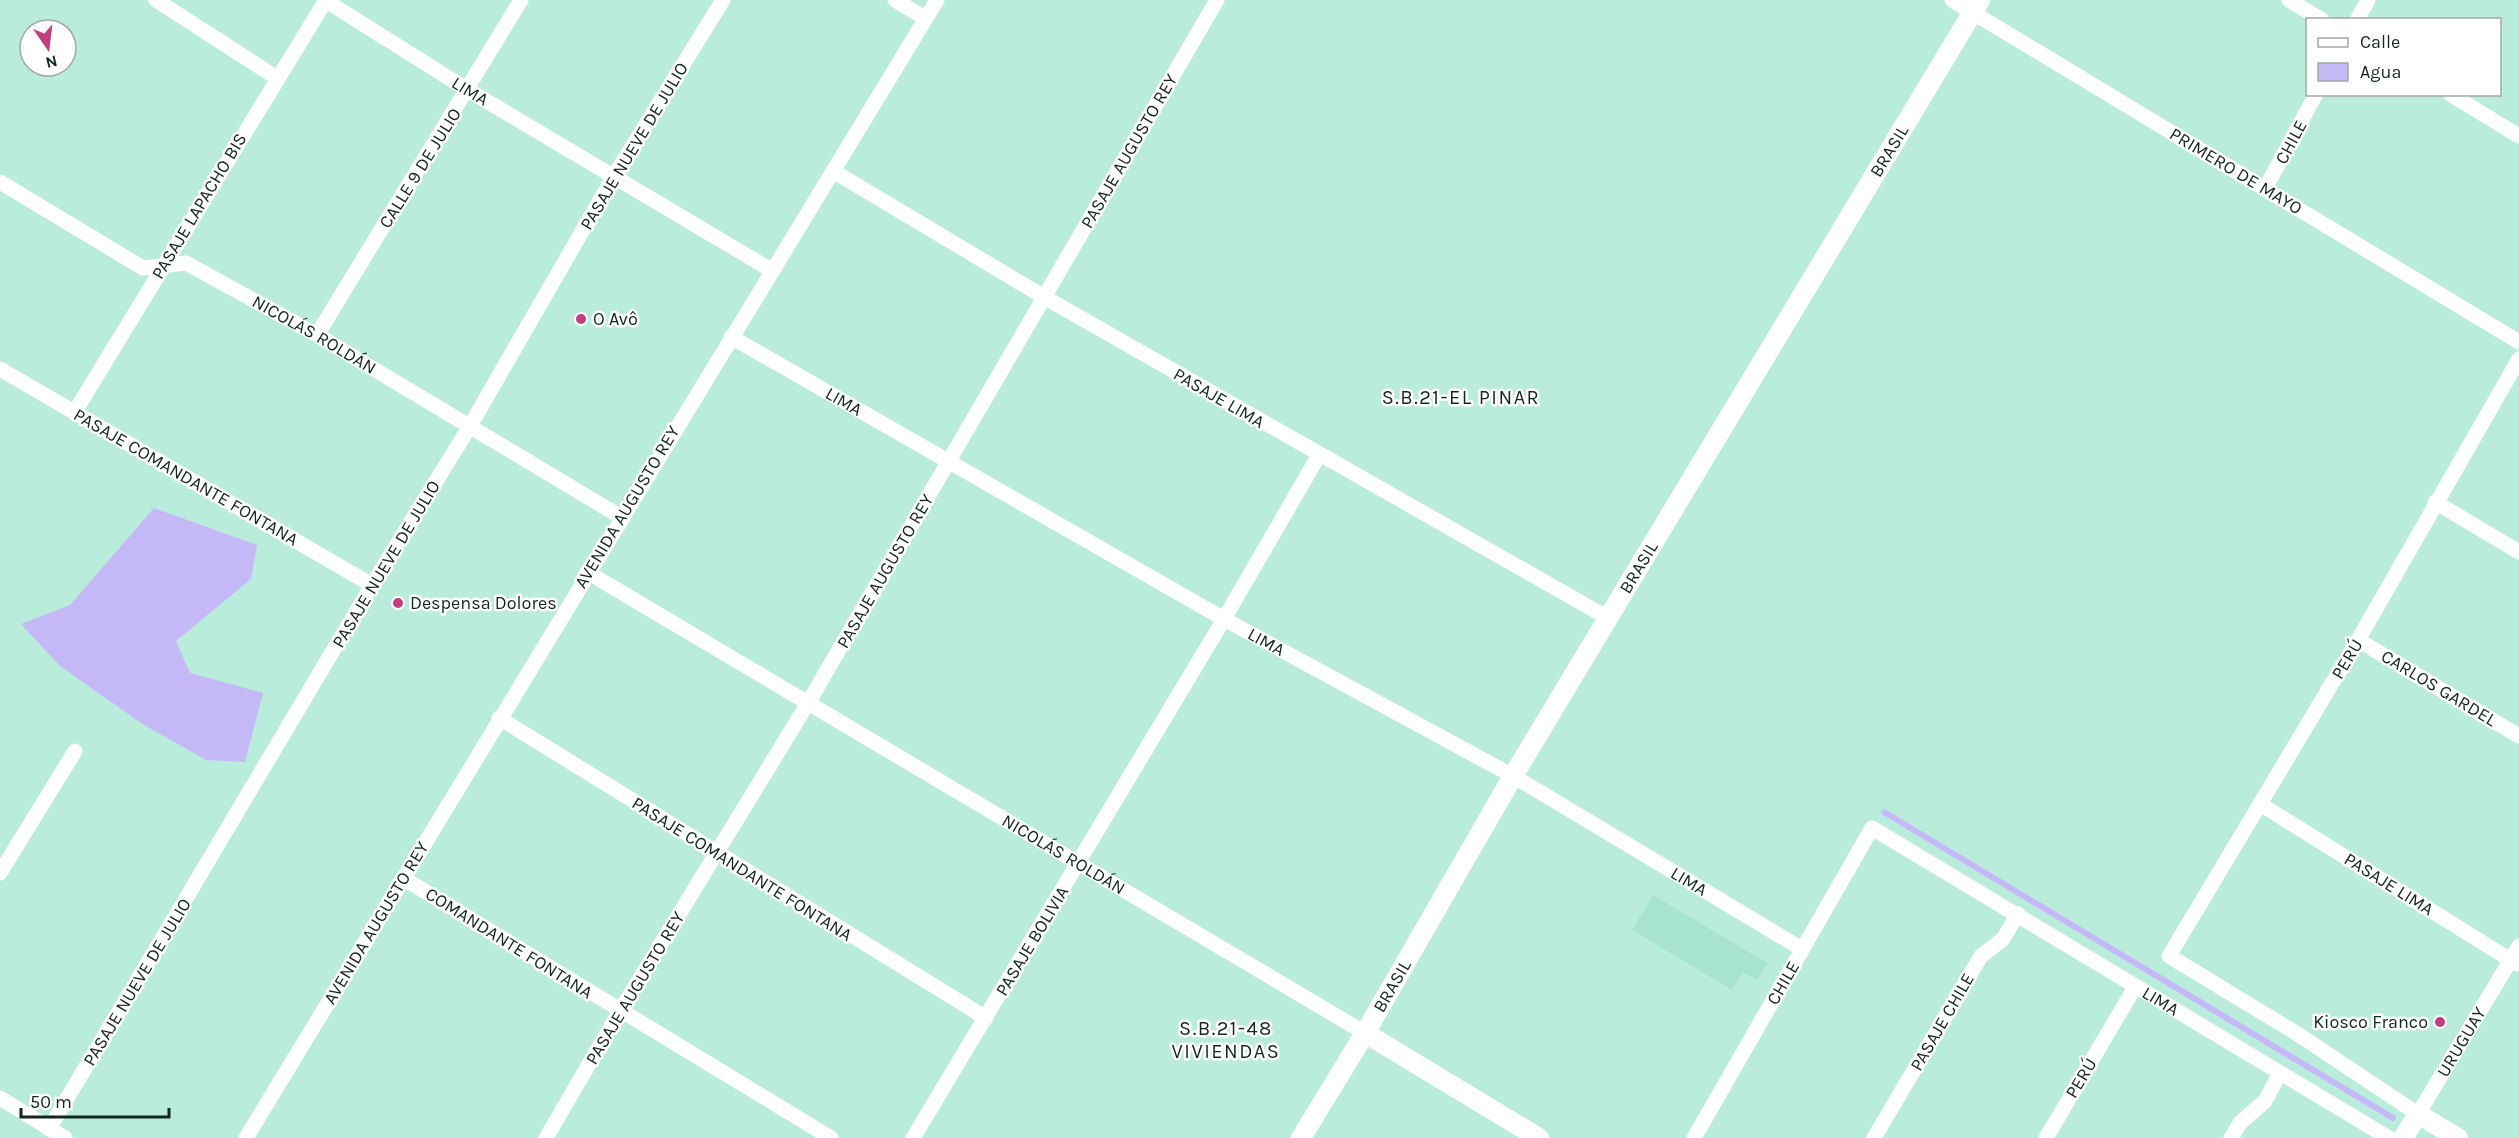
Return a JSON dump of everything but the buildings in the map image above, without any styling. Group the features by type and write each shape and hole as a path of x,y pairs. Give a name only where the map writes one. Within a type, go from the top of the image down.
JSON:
{"street":[{"path":"156,0 277,78"},
{"name":"CALLE 9 DE JULIO","path":"317,335 521,0"},
{"name":"PASAJE NUEVE DE JULIO","path":"50,1129 372,585 470,426 614,176 723,0"},
{"path":"895,0 925,18"},
{"name":"AVENIDA AUGUSTO REY","path":"246,1138 587,572 936,0"},
{"name":"PASAJE AUGUSTO REY","path":"546,1138 620,1011 808,703 1216,0"},
{"name":"PRIMERO DE MAYO","path":"1952,0 1976,6 2265,189 2519,342"},
{"path":"2289,0 2319,18"},
{"path":"2358,18 2368,0"},
{"name":"PASAJE LAPACHO BIS","path":"74,413 326,1"},
{"name":"LIMA","path":"326,1 468,90 771,270"},
{"name":"BRASIL","path":"1301,1138 1365,1033 1513,776 1976,6"},
{"name":"CHILE","path":"2265,189 2315,96"},
{"path":"2453,96 2519,136"},
{"name":"PASAJE LIMA","path":"833,171 1044,297 1608,618"},
{"name":"NICOLÁS ROLDÁN","path":"0,182 143,268 186,263 317,335 621,518"},
{"name":"LIMA","path":"731,337 1224,619 1513,776 1802,949"},
{"name":"PERÚ","path":"2418,1114 2295,1033 2169,956 2358,640 2519,358"},
{"name":"PASAJE COMANDANTE FONTANA","path":"0,369 372,585"},
{"name":"PASAJE BOLIVIA","path":"913,1138 1079,863 1319,455"},
{"path":"2435,502 2519,552"},
{"name":"NICOLÁS ROLDÁN","path":"587,572 1539,1138"},
{"name":"CARLOS GARDEL","path":"2358,640 2519,736"},
{"name":"PASAJE COMANDANTE FONTANA","path":"499,718 716,854 986,1018"},
{"path":"2,863 75,751"},
{"name":"PASAJE LIMA","path":"2260,804 2515,963"},
{"name":"LIMA","path":"1872,828 2389,1138"},
{"name":"CHILE","path":"1694,1138 1872,828"},
{"name":"COMANDANTE FONTANA","path":"403,878 831,1138"},
{"name":"PASAJE CHILE","path":"1874,1138 1981,956 2003,939 2018,914"},
{"name":"URUGUAY","path":"2403,1138 2515,963 2519,946"},
{"name":"PERÚ","path":"2046,1138 2135,987"},
{"path":"2231,1138 2240,1123 2265,1101 2280,1073"},
{"path":"0,1098 65,1138"},
{"path":"2418,1114 2458,1138"}],"shaded area":[{"path":"1653,895 1767,963 1757,980 1743,972 1732,990 1632,930"}],"water":[{"path":"154,508 257,545 251,579 176,641 190,673 263,693 245,762 206,760 141,723 60,666 21,624 70,605"}],"waterway":[{"path":"1884,812 2393,1118"}],"place":[{"name":"O Avô","path":"581,319"},
{"name":"Despensa Dolores","path":"398,603"},
{"name":"Kiosco Franco","path":"2440,1022"}],"district":[{"name":"S.B.21-EL PINAR","path":"1461,397"},
{"name":"S.B.21-48 VIVIENDAS","path":"1226,1040"}]}
